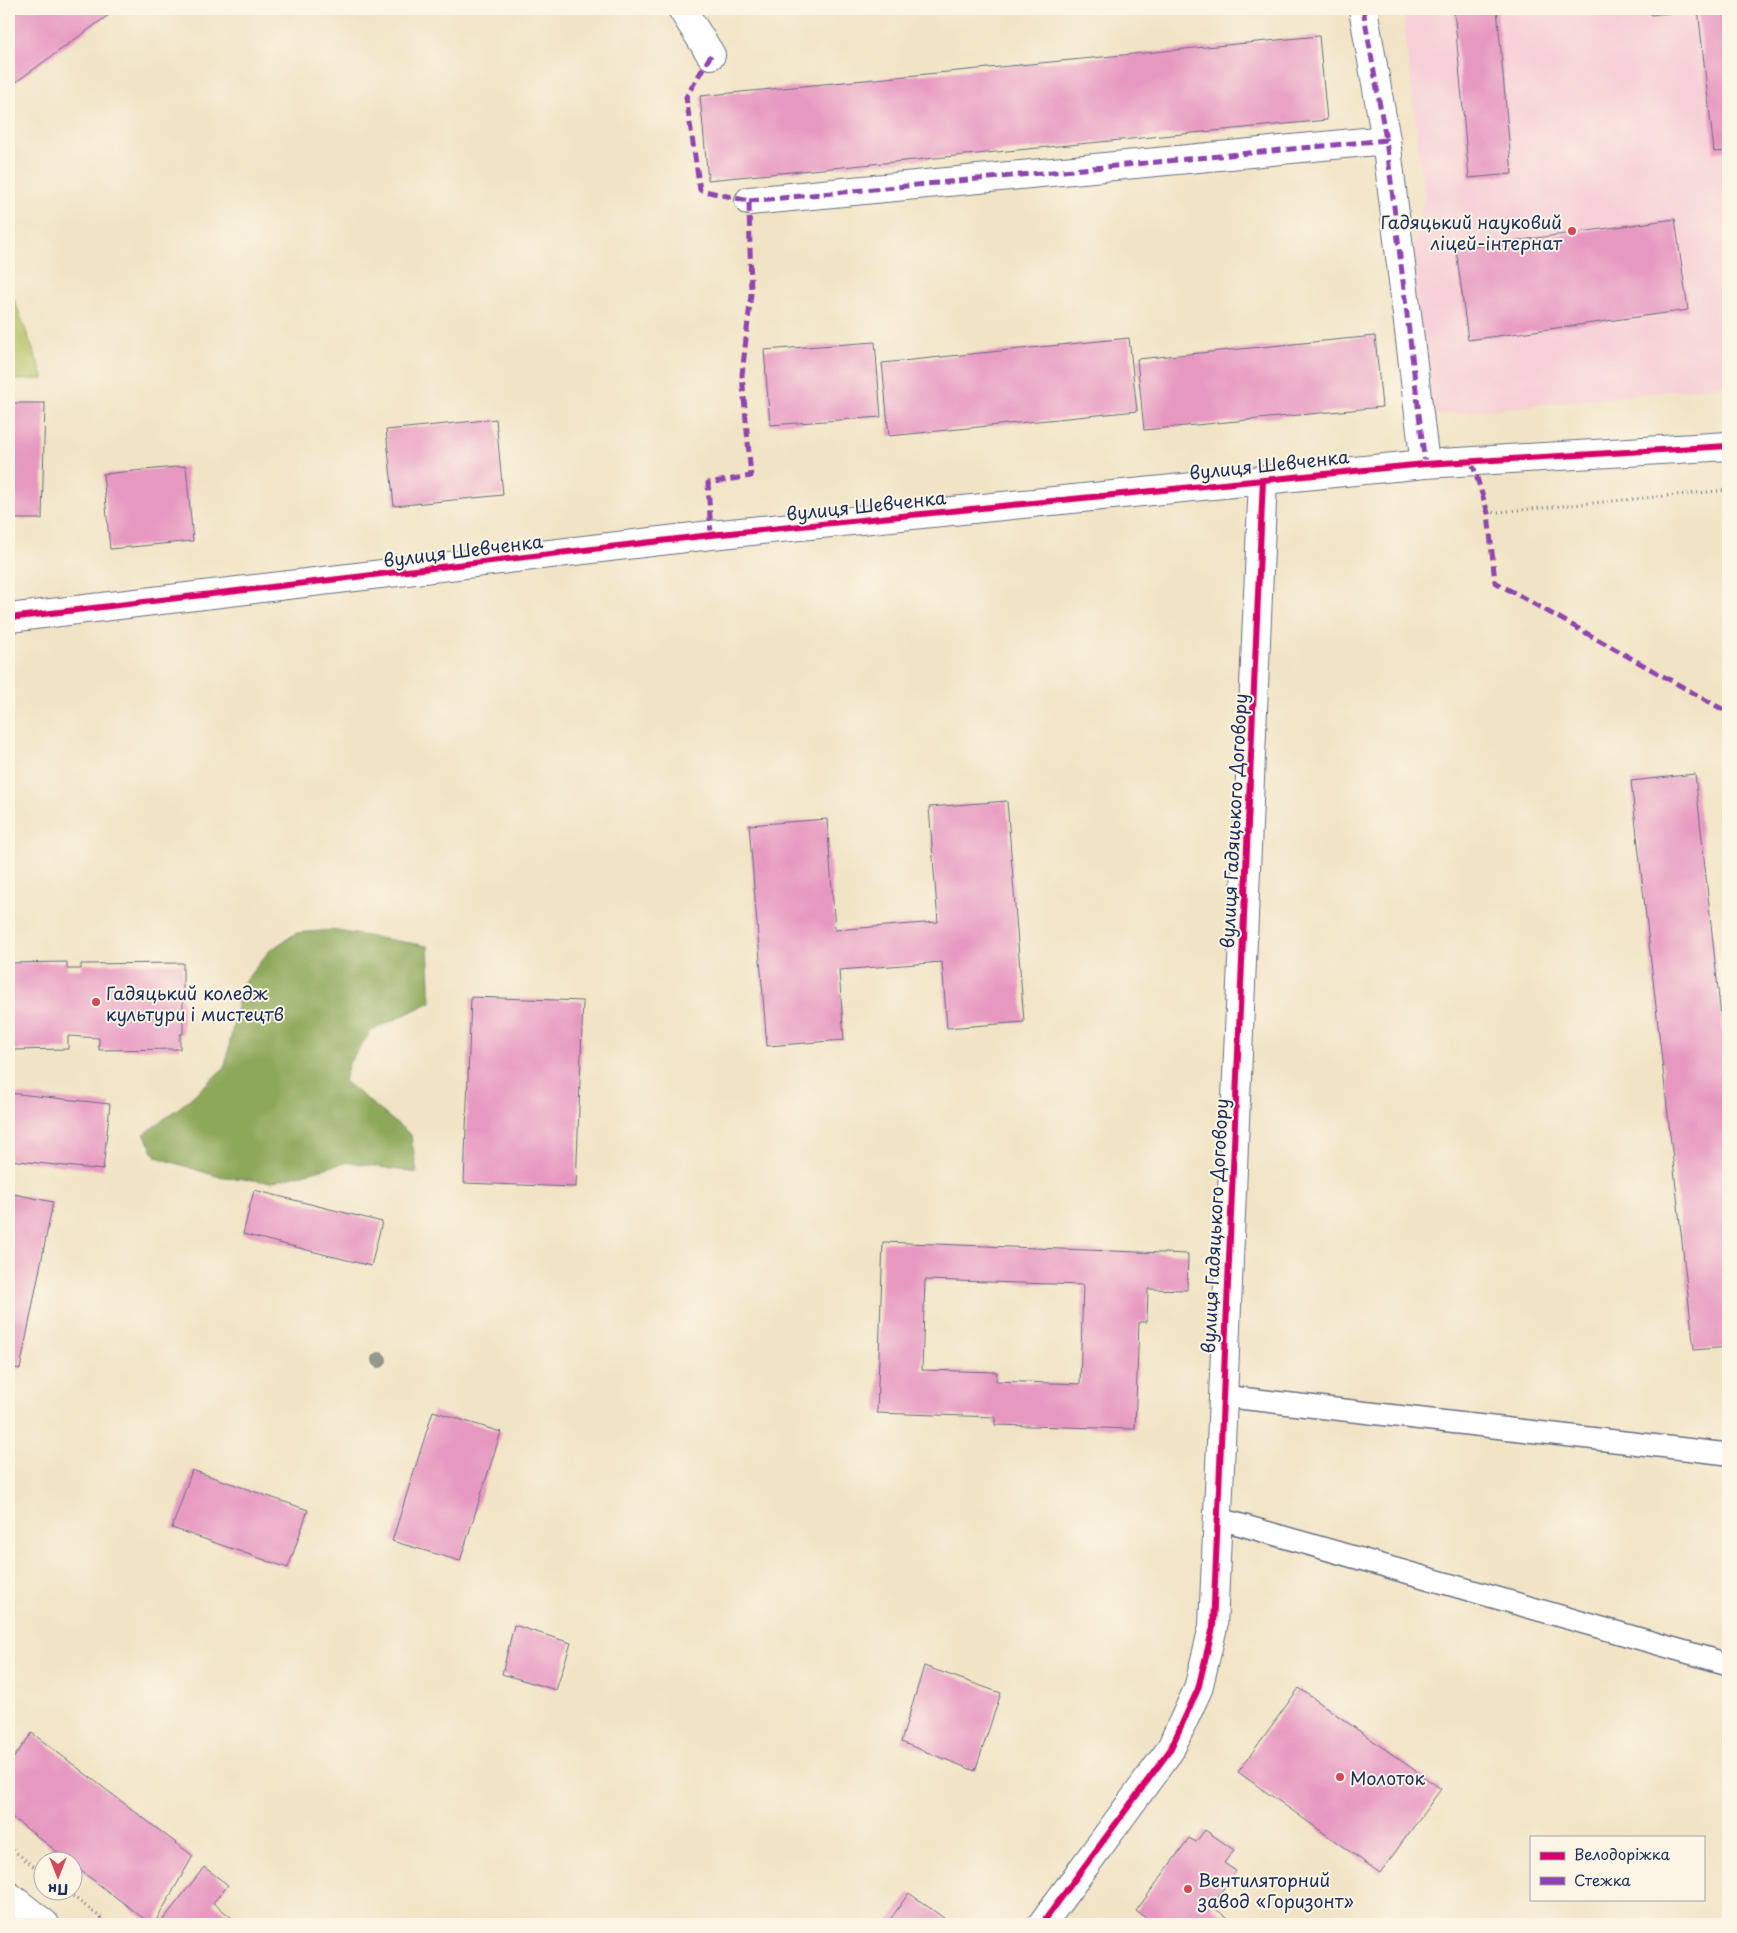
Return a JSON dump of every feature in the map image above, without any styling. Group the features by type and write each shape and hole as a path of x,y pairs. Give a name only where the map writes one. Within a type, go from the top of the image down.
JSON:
{"street":[{"path":"682,9 711,56"},
{"path":"1363,9 1386,140 1425,464"},
{"path":"749,201 1386,140"},
{"name":"вулиця Шевченка","path":"9,618 711,535 1425,464 1728,446"},
{"name":"вулиця Гадяцького Договору","path":"1042,1924 1170,1750 1198,1689 1213,1626 1263,480"},
{"path":"9,1896 45,1924"}],"lane":[{"path":"1222,1396 1727,1451"},
{"path":"1217,1518 1728,1664"}],"path":[{"path":"1488,513 1728,490"},
{"path":"9,1847 32,1865"},
{"path":"78,1900 109,1924"}],"shaded area":[{"name":"Гадяцький науковий ліцей-інтернат","path":"1402,9 1728,9 1728,385 1430,416 1409,265 1424,197"}],"green space":[{"path":"9,286 44,379 9,380"},
{"path":"331,930 428,946 431,1002 371,1031 349,1063 344,1081 411,1135 417,1173 349,1162 271,1182 216,1176 156,1157 144,1134 184,1104 225,1067 241,986 269,951 296,933"}],"building":[{"path":"9,9 117,9 9,87"},
{"path":"1454,9 1497,9 1512,174 1469,178"},
{"path":"1651,9 1695,9 1695,10 1651,15"},
{"path":"1698,9 1728,9 1728,151 1714,152"},
{"path":"1319,36 1327,120 708,180 700,96"},
{"path":"1675,219 1688,310 1468,340 1456,249"},
{"path":"1375,336 1382,407 1144,430 1137,359"},
{"path":"1129,338 1137,411 889,436 882,363"},
{"path":"875,342 881,417 770,425 764,350"},
{"path":"9,403 45,403 42,519 9,519"},
{"path":"496,419 503,495 394,506 386,430"},
{"path":"186,466 193,541 110,549 103,474"},
{"path":"1695,774 1728,1083 1728,1347 1694,1350 1631,781"},
{"path":"1007,801 1024,1022 947,1028 942,962 839,970 844,1040 767,1046 749,825 827,819 835,930 938,922 929,807"},
{"name":"Гадяцький коледж культури і мистецтв","path":"67,962 67,969 81,969 81,964 183,963 183,1034 180,1034 180,1049 99,1050 99,1038 68,1036 68,1049 9,1050 9,963"},
{"path":"471,997 583,1001 576,1187 464,1183"},
{"path":"9,1093 110,1104 103,1170 9,1160"},
{"path":"254,1190 382,1222 371,1266 243,1234"},
{"path":"9,1193 53,1202 20,1369 9,1367"},
{"path":"883,1242 1188,1254 1187,1290 1148,1289 1147,1322 1139,1322 1135,1429 995,1425 995,1417 877,1413","holes":["925,1280 1083,1285 1080,1384 996,1381 997,1372 922,1370"]},
{"path":"433,1411 501,1432 460,1561 392,1541"},
{"path":"192,1470 308,1510 288,1568 172,1528"},
{"path":"514,1625 571,1643 556,1690 502,1674"},
{"path":"924,1666 1001,1693 975,1771 901,1742"},
{"path":"1299,1688 1441,1789 1380,1873 1238,1772"},
{"path":"32,1733 193,1856 154,1924 151,1924 82,1872 82,1850 55,1850 9,1815 9,1764"},
{"name":"Вентиляторний завод «Горизонт»","path":"1205,1830 1234,1850 1224,1863 1236,1871 1211,1906 1237,1924 1154,1924 1136,1911 1189,1838 1196,1842"},
{"path":"204,1867 228,1885 213,1903 240,1924 160,1924"},
{"path":"909,1893 952,1924 887,1924"}],"marked path":[{"path":"1363,9 1386,140"},
{"path":"711,55 686,97 700,190 749,201 751,294 742,375 751,476 708,483 711,535"},
{"path":"749,201 1386,140 1425,464"},
{"path":"1472,462 1488,513 1495,582 1722,709 1728,708"}],"cycle path":[{"path":"9,618 711,535 1425,464 1728,446"},
{"path":"1042,1924 1170,1750 1198,1689 1213,1627 1263,480"}],"place":[{"name":"Гадяцький науковий ліцей-інтернат","path":"1572,231"},
{"name":"Гадяцький коледж культури і мистецтв","path":"96,1002"},
{"name":"Молоток","path":"1340,1777"},
{"name":"Вентиляторний завод «Горизонт»","path":"1188,1889"}]}
